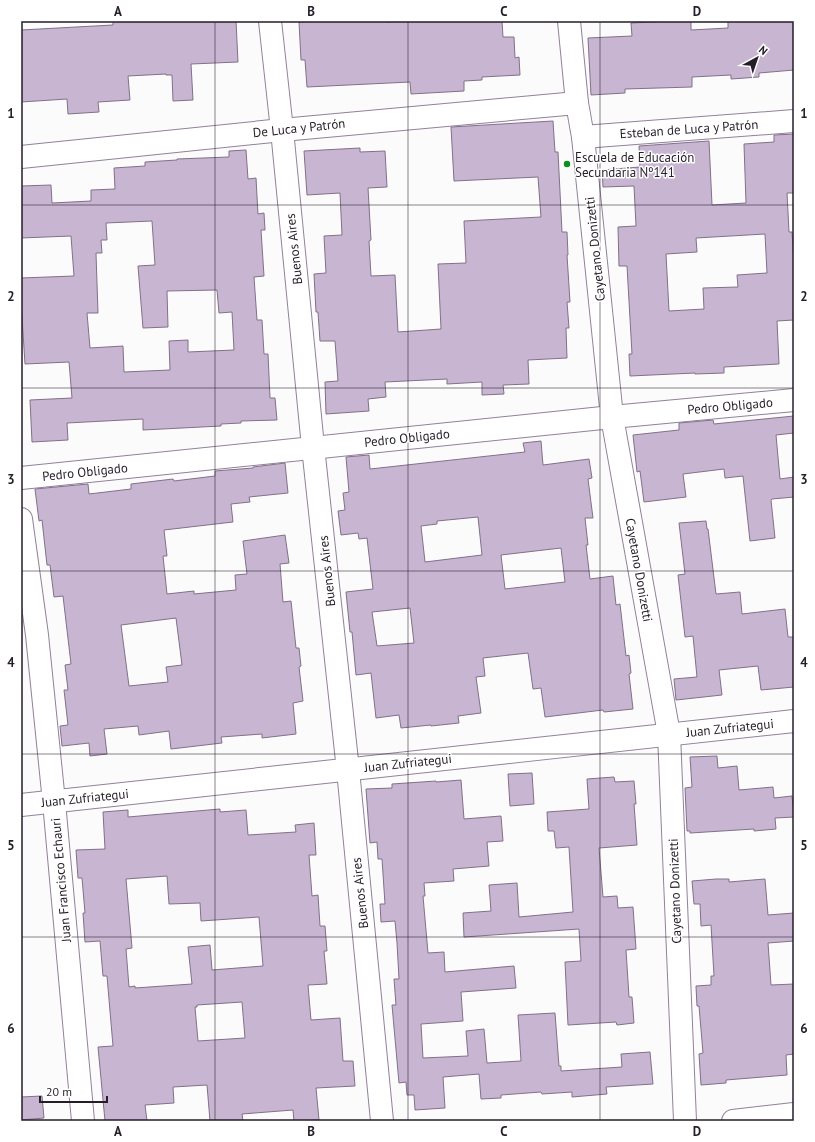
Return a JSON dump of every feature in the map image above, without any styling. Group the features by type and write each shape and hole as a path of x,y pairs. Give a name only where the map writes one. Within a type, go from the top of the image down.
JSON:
{"street":[{"name":"Buenos Aires","path":"270,21 313,447 348,770 382,1121"},
{"name":"Cayetano Donizetti","path":"569,21 577,103 583,137 612,417 669,734 685,1121"},
{"name":"De Luca y Patrón","path":"21,157 282,130 577,103"},
{"name":"Esteban de Luca y Patrón","path":"583,137 794,121"},
{"name":"Pedro Obligado","path":"21,478 313,447 794,400"},
{"name":"Juan Francisco Echauri","path":"21,519 37,635 83,1121"},
{"name":"Juan Zufriategui","path":"21,805 794,721"},
{"path":"733,1121 794,1114"}],"building":[{"path":"113,21 236,21 238,62 191,64 193,100 173,101 172,75 166,74 128,76 130,100 98,102 99,112 68,114 67,99 21,102 21,30 113,25"},
{"path":"502,21 503,37 514,37 515,58 519,57 520,75 482,77 482,80 464,81 464,91 411,94 410,82 307,87 305,60 301,60 299,22"},
{"path":"691,21 691,30 728,28 728,21 794,21 794,70 759,73 759,77 731,79 731,75 692,77 692,87 625,89 625,93 591,95 588,38 632,36 631,23"},
{"path":"553,121 555,152 558,152 562,232 567,232 570,302 567,302 569,328 566,328 567,358 528,360 529,384 503,385 504,394 482,395 482,382 447,384 447,379 385,382 386,397 368,399 369,411 326,414 325,382 338,381 335,341 320,341 318,312 316,312 314,274 326,273 324,236 342,235 340,193 307,195 304,151 360,148 360,152 385,151 387,187 368,188 371,240 369,241 371,276 395,275 398,332 441,329 438,264 466,263 464,221 541,217 538,177 454,181 451,127"},
{"path":"794,134 794,193 787,193 789,232 792,232 794,262 794,320 777,321 779,364 724,367 724,373 630,376 629,354 632,354 627,266 619,266 618,227 636,226 634,186 603,187 602,170 640,167 639,146 709,141 712,205 746,203 744,144 774,142 774,135","holes":["765,234 767,273 737,275 738,287 703,288 704,309 669,311 666,254 697,252 696,238"]},
{"path":"246,150 248,179 256,178 258,214 264,213 265,230 261,230 264,276 254,277 257,320 262,320 264,354 268,354 270,398 275,398 277,420 241,421 241,423 221,424 221,426 143,430 143,419 67,423 68,440 32,442 30,400 72,398 69,362 25,364 21,278 74,276 71,236 21,238 21,186 51,185 52,203 91,201 91,190 115,189 114,168 145,166 145,162 229,157 229,151","holes":["152,221 155,265 138,266 143,328 168,327 167,291 217,290 219,313 232,312 234,350 188,352 188,340 169,341 170,370 124,372 123,346 90,348 87,313 98,313 96,253 102,253 101,240 107,240 106,223"]},
{"path":"794,416 794,433 776,435 780,479 794,477 794,497 771,500 775,538 750,541 743,476 725,478 724,469 683,474 686,497 644,502 640,471 637,472 633,435 679,430 679,423 713,420 714,424"},
{"path":"541,441 543,465 589,459 592,478 588,479 593,518 585,518 588,545 586,545 590,579 613,576 616,605 620,604 626,656 629,655 631,673 629,674 633,709 604,712 603,710 545,717 541,688 533,689 528,653 483,658 485,676 476,677 481,713 458,716 459,723 401,728 399,715 376,718 371,673 356,675 352,632 350,632 346,592 373,589 367,538 359,539 358,533 341,535 338,511 345,510 343,493 349,492 346,457 369,455 370,469 525,452 523,443","holes":["478,517 482,555 425,562 421,526 437,524 437,521","561,548 565,582 505,589 501,555","410,608 414,643 377,646 372,612"]},
{"path":"285,463 288,493 249,497 250,502 231,504 233,522 164,530 167,556 163,556 167,594 194,591 194,594 236,590 235,575 247,574 243,541 285,535 289,563 280,564 283,602 291,601 296,648 299,648 301,666 299,667 303,701 293,703 296,734 262,738 262,734 221,737 222,743 171,749 169,731 139,735 138,726 104,729 107,754 90,756 89,743 62,746 60,726 68,725 64,690 68,690 65,665 71,664 63,596 54,597 50,565 47,565 42,520 39,521 35,489 88,484 89,494 131,489 131,484 215,476 215,471","holes":["176,618 182,665 166,667 168,682 129,686 121,625"]},
{"path":"706,521 716,594 740,592 742,614 785,609 788,637 794,637 794,687 761,690 758,666 719,670 722,695 676,700 674,679 697,677 693,636 685,637 678,575 685,574 679,523"},
{"path":"717,756 718,768 737,766 739,790 773,787 774,798 792,796 794,817 775,818 776,829 690,833 690,831 687,831 685,788 692,787 690,757"},
{"path":"532,773 534,804 510,806 508,774"},
{"path":"614,777 615,782 634,781 637,845 599,848 603,897 617,896 618,908 633,907 636,949 626,950 629,997 632,997 634,1023 617,1025 616,1022 568,1025 565,962 581,961 579,929 464,937 463,913 491,911 489,885 517,883 519,917 573,912 569,847 556,848 554,831 548,831 547,812 589,809 587,779"},
{"path":"461,780 464,819 501,816 503,841 487,842 489,866 453,869 454,881 424,883 425,896 423,896 428,953 444,952 445,972 514,966 516,988 461,992 463,1021 421,1024 423,1058 468,1056 466,1031 484,1029 487,1063 521,1061 518,1015 555,1013 559,1066 561,1066 561,1071 622,1067 621,1054 650,1052 653,1084 606,1087 607,1094 572,1097 572,1092 542,1094 541,1092 501,1095 501,1098 481,1099 479,1074 443,1077 445,1108 415,1110 414,1095 407,1095 406,1082 399,1083 392,1005 396,1005 394,979 399,979 395,921 381,922 380,904 385,904 382,859 378,859 377,842 370,843 366,789 392,788 392,784"},
{"path":"220,809 220,812 246,810 248,835 296,832 295,825 314,823 316,855 309,855 312,896 318,895 320,926 325,926 327,951 324,951 327,984 308,985 311,1020 340,1018 343,1061 353,1061 355,1086 316,1088 319,1120 294,1121 293,1110 242,1114 243,1121 210,1121 207,1085 173,1087 174,1103 145,1105 147,1121 105,1121 98,1047 113,1046 107,976 103,976 100,941 85,942 83,913 85,913 82,878 78,878 76,850 105,849 103,812 128,810 128,817","holes":["167,876 169,904 200,903 201,921 259,917 263,966 212,970 210,945 188,947 192,984 135,988 135,986 129,987 126,949 132,948 126,879","242,1002 245,1038 198,1041 195,1007 197,1007 197,1005"]},
{"path":"729,879 729,882 765,879 768,915 794,913 794,941 768,943 771,985 794,984 794,1054 786,1055 787,1075 726,1080 726,1083 701,1085 699,1054 703,1053 696,986 711,985 711,976 714,976 711,925 701,926 700,904 694,904 692,881"},
{"path":"42,1096 44,1118 21,1120 21,1097"}],"place":[{"name":"Escuela de Educación Secundaria Nº141","path":"567,164"}]}
